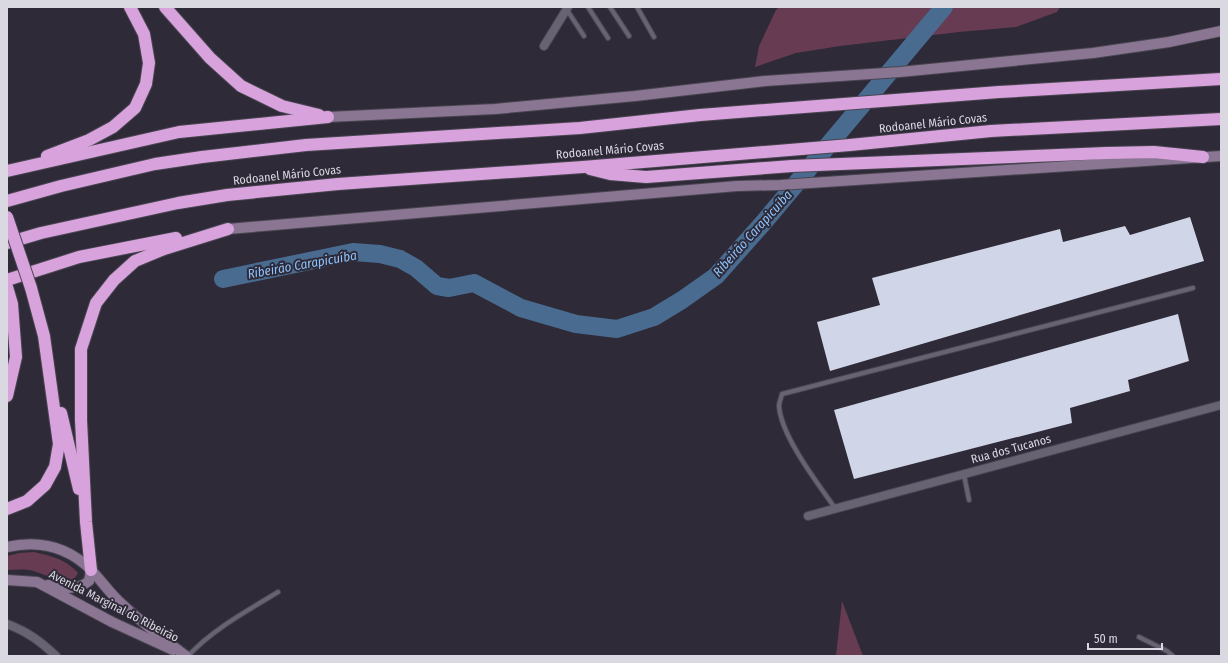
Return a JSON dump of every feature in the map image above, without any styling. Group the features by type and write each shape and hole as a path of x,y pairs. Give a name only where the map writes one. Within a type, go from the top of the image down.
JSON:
{"highway":[{"path":"7,171 89,140 114,127 136,108 146,84 149,63 144,34 130,7"},
{"path":"165,7 210,58 241,86 282,106 328,117"},
{"name":"Rodoanel Mário Covas","path":"7,201 101,176 155,164 306,145 580,128 700,116 999,92 1221,79"},
{"path":"7,171 179,132 328,117"},
{"name":"Rodoanel Mário Covas","path":"7,244 41,233 125,213 227,195 338,184 583,167 805,149 991,131 1221,119"},
{"path":"583,167 610,174 646,177 792,166 1154,152 1203,157"},
{"path":"7,217 31,288 44,336 86,522"},
{"path":"7,280 79,257 228,229"},
{"path":"91,570 86,522 81,420 81,349 96,303 114,280 135,261 164,249 228,229"},
{"path":"7,288 12,304 16,357 7,396"},
{"path":"7,509 27,501 45,485 55,467 59,444 44,336"}],"main road":[{"path":"328,117 495,109 635,96 765,81 900,72 1093,53 1169,42 1221,31"},
{"path":"228,229 737,186 780,185 1221,156"},
{"name":"Avenida Marginal do Ribeirão","path":"7,547 22,544 37,544 52,547 71,555 91,570 112,595 133,614 186,656"},
{"path":"37,582 66,588 80,587 89,581 91,570"},
{"name":"Avenida Marginal do Ribeirão","path":"7,580 37,582 112,622 186,656"}],"street":[{"path":"544,46 567,8"},
{"name":"Rua dos Tucanos","path":"808,516 1221,405"},
{"path":"7,624 41,641 56,656"}],"lane":[{"path":"588,7 608,38"},
{"path":"610,7 629,36"},
{"path":"637,7 654,36"},
{"path":"567,8 584,36"},
{"path":"835,509 810,473 794,446 783,423 779,406 782,394 1193,288"},
{"path":"964,474 969,500"},
{"path":"186,656 200,643 229,622 278,592"},
{"path":"1139,637 1167,651 1173,656"}],"shaded area":[{"path":"779,7 1060,7 1057,12 1016,27 840,46 796,53 755,67 759,46 776,10"},
{"path":"34,552 63,561 78,573 74,578 63,580 35,571 7,570 7,556 19,553"},
{"path":"842,601 863,656 836,656"}],"building":[{"path":"1190,217 1204,261 830,371 817,322 880,305 872,278 1060,229 1063,242 1125,226 1130,235"},
{"path":"1178,314 1189,361 1128,380 1130,391 1070,408 1072,423 854,479 834,410"}],"waterway":[{"name":"Ribeirão Carapicuíba","path":"223,279 353,252 380,254 400,259 416,268 437,286 449,288 474,283 521,308 576,324 617,329 654,317 682,300 716,276 764,222 944,7"}]}
